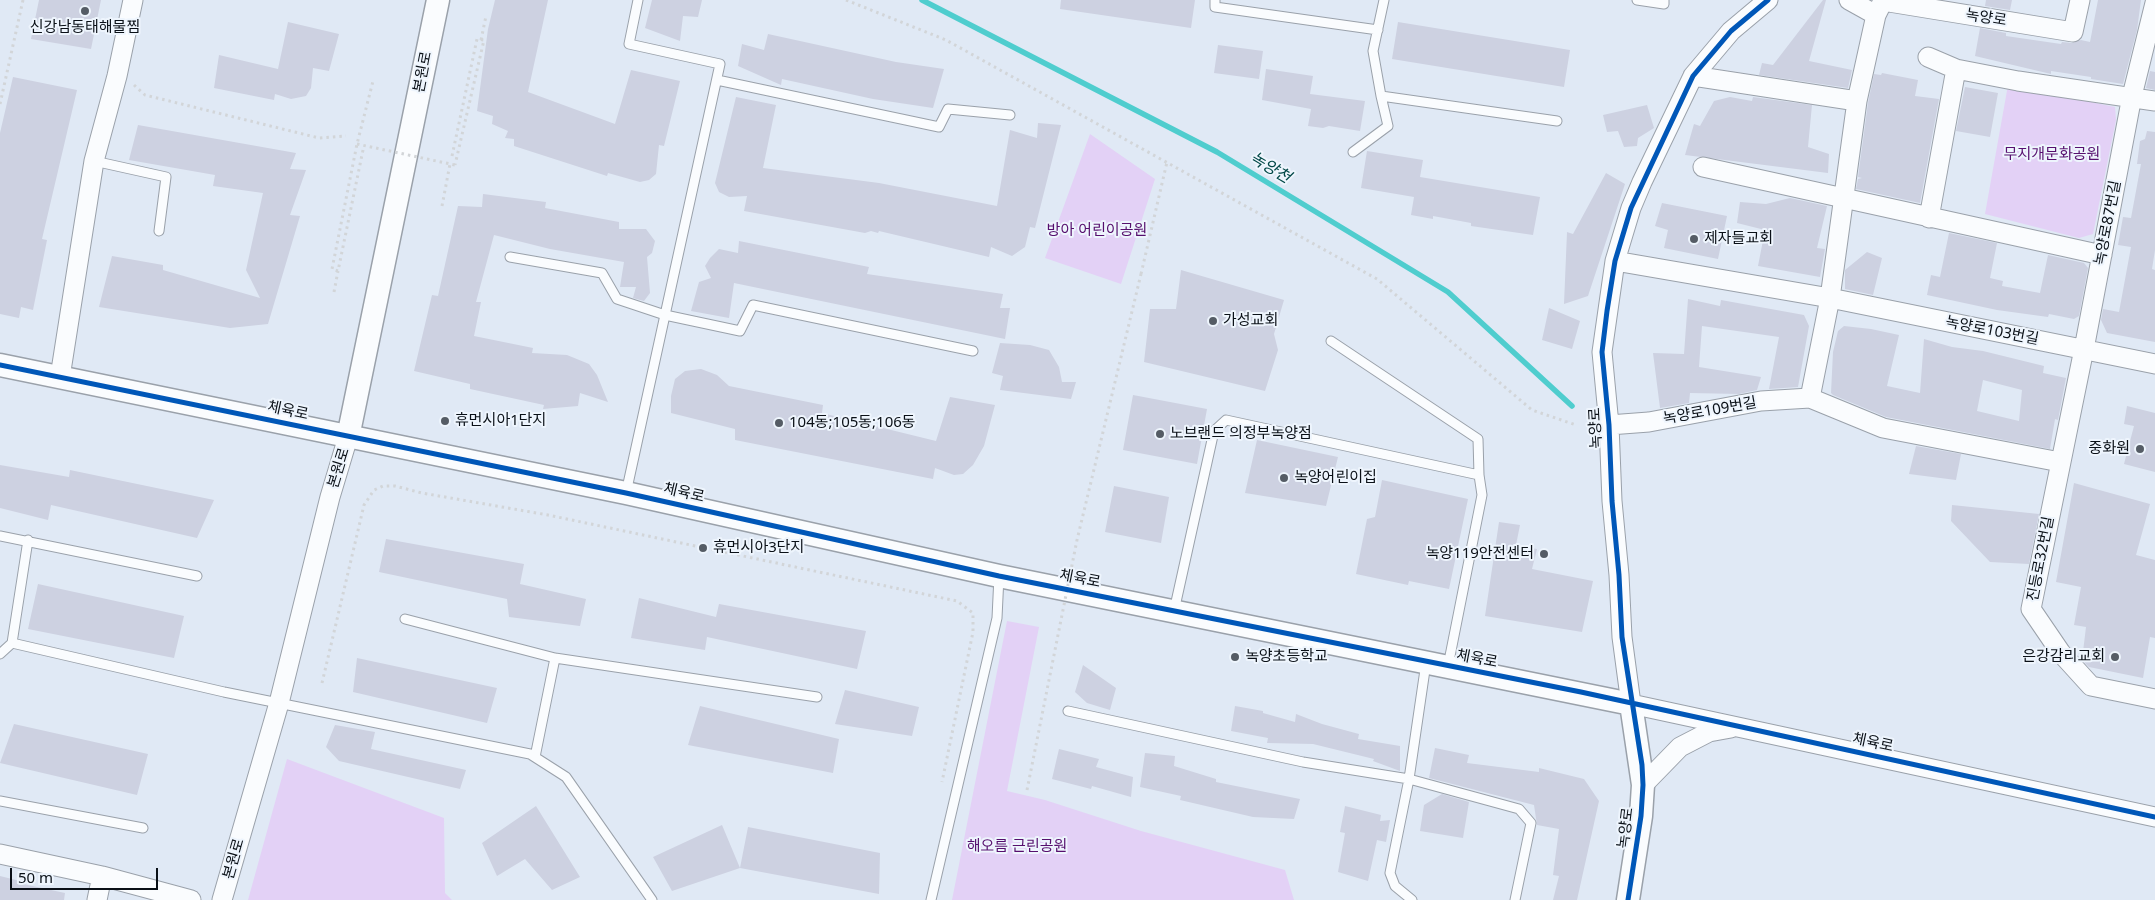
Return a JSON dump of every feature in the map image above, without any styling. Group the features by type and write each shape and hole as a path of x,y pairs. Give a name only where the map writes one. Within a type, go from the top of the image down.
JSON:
{"street":[{"path":"60,377 94,161 117,76 133,0"},
{"name":"본원로","path":"222,900 278,703 330,497 348,438 438,0"},
{"name":"녹양로","path":"1628,900 1639,834 1643,785 1622,637 1619,575 1612,501 1609,426 1602,352 1615,261 1631,208 1693,76 1731,31 1768,0"},
{"path":"1849,0 1876,15 1857,101 1830,298 1810,398 1883,428 2060,462"},
{"name":"녹양로","path":"1876,15 1883,1 2073,32 2080,0"},
{"name":"녹양로87번길","path":"2084,349 2132,96 2155,3"},
{"path":"1928,57 1956,69 2018,81 2132,96 2155,101"},
{"path":"1929,218 1956,69"},
{"path":"1693,76 1857,101"},
{"path":"1703,167 1844,200 2102,254"},
{"name":"녹양로103번길","path":"1615,261 1830,298 2155,364"},
{"name":"진등로32번길","path":"2084,349 2031,609 2061,653 2091,686 2155,699"},
{"name":"체육로","path":"0,365 348,438 626,493 999,576 1738,726 2155,817"},
{"name":"녹양로109번길","path":"1609,426 1649,422 1761,401 1810,398"},
{"path":"1643,785 1680,746 1709,732 1738,726"},
{"path":"0,854 102,876 191,900"},
{"path":"97,900 102,876"}],"lane":[{"path":"626,493 720,64 628,44 638,0"},
{"path":"1215,0 1215,7 1378,30"},
{"path":"1353,152 1388,126 1373,52 1384,0"},
{"path":"1637,0 1664,4 1664,0"},
{"path":"716,80 939,127 948,109 1010,115"},
{"path":"1381,96 1557,121"},
{"path":"94,161 166,177 159,231"},
{"path":"510,257 602,273 617,299 665,315 740,331 754,305 973,351"},
{"path":"1331,341 1478,439 1479,475 1482,495 1448,666"},
{"path":"1174,611 1214,430 1226,420 1479,475"},
{"path":"0,536 28,540 197,576"},
{"path":"0,654 12,643 28,540"},
{"path":"931,900 997,618 999,576"},
{"path":"404,619 554,658 817,697"},
{"path":"12,643 278,703 534,757 566,777 652,900"},
{"path":"534,757 554,658"},
{"path":"1412,900 1394,886 1390,873 1409,780 1426,662"},
{"path":"1068,711 1303,762 1409,780 1519,809 1531,823 1515,900"},
{"path":"0,801 143,828"}],"path":[{"path":"0,104 23,0"},
{"path":"848,0 946,40 1377,279 1532,410 1576,425"},
{"path":"452,156 478,39 480,40 486,16"},
{"path":"357,144 455,165 484,40 480,40"},
{"path":"338,270 332,268 357,144 373,81"},
{"path":"134,84 145,95 300,134 319,138 346,136"},
{"path":"334,292 363,150"},
{"path":"1027,790 1077,540 1142,274 1167,162"},
{"path":"442,206 450,164"},
{"path":"322,683 364,505 374,490 383,486 396,486 422,493 548,515 957,601 973,613 973,632 941,788"}],"green space":[{"name":"무지개문화공원","path":"2008,85 2115,107 2116,120 2093,234 2079,238 1985,214"},
{"name":"방아 어린이공원","path":"1090,134 1155,179 1121,284 1045,258"},
{"name":"해오름 근린공원","path":"1007,621 1039,627 1007,791 1045,800 1141,831 1285,870 1294,900 952,900"},
{"path":"287,759 444,818 445,893 452,900 248,900"}],"building":[{"path":"39,0 101,0 91,49 31,39"},
{"path":"495,0 548,0 528,92 615,124 631,70 680,81 664,146 659,145 656,174 649,180 640,182 608,173 607,176 514,146 514,139 505,138 508,131 492,124 493,116 477,111 488,29"},
{"path":"652,0 702,0 698,17 683,16 680,41 645,28"},
{"path":"1061,0 1195,0 1191,28 1060,9"},
{"path":"1823,0 1826,0 1809,61 1852,70 1848,88 1759,75 1762,63 1773,65"},
{"path":"1986,0 2012,0 2010,10 1985,6"},
{"path":"2098,0 2141,0 2137,30 2123,84 2051,71 2051,74 1975,56 1980,28 2006,33 2006,36 2061,44 2062,42 2072,43 2081,40 2090,42"},
{"path":"288,22 339,34 329,71 313,68 311,88 306,96 291,99 275,94 274,100 214,88 219,55 278,69"},
{"path":"1398,22 1570,50 1564,87 1392,59"},
{"path":"768,34 896,62 944,69 933,108 873,99 782,79 781,85 738,66 742,44 764,50"},
{"path":"1218,45 1263,51 1259,79 1214,73"},
{"path":"1266,69 1313,76 1310,94 1365,101 1360,131 1329,126 1323,128 1308,126 1311,109 1262,100"},
{"path":"2150,71 2155,72 2155,90 2146,88"},
{"path":"1882,73 1918,80 1915,96 1939,99 1920,203 1856,189 1858,179 1862,178 1858,177 1874,74 1881,75"},
{"path":"13,77 77,90 42,239 47,240 33,310 21,307 19,318 0,314 0,133"},
{"path":"1965,87 1998,93 1990,137 1956,131"},
{"path":"736,97 776,105 763,168 879,183 997,206 1010,130 1037,138 1038,123 1061,125 1035,228 1030,227 1025,247 1012,256 991,247 989,257 879,231 878,233 871,231 865,233 744,211 747,196 729,197 719,192 715,183"},
{"path":"1730,97 1752,101 1753,97 1812,105 1808,147 1829,154 1828,173 1685,155 1694,124 1700,126 1714,101"},
{"path":"1647,105 1654,128 1638,138 1637,146 1624,147 1618,131 1607,132 1603,115"},
{"path":"138,125 296,153 290,169 306,170 290,215 300,216 268,324 230,328 99,307 112,256 163,265 163,270 260,298 246,270 263,193 213,186 215,175 129,160"},
{"path":"2147,131 2155,132 2155,250 2152,269 2155,270 2155,342 2107,333 2101,320 2103,309 2119,312 2131,247 2118,245 2123,217 2131,218 2141,164 2137,164 2140,141 2145,139"},
{"path":"1367,151 1423,160 1420,177 1540,197 1533,235 1471,226 1471,223 1433,216 1433,219 1411,215 1414,197 1361,188"},
{"path":"1606,173 1625,184 1588,296 1564,304 1567,232 1573,234"},
{"path":"483,194 546,202 545,208 619,222 619,229 646,229 655,241 652,253 647,257 650,293 644,301 633,298 636,287 620,287 624,262 550,249 494,235 476,302 481,302 474,336 533,348 532,353 567,355 589,364 597,375 608,402 580,393 578,406 543,409 544,405 470,389 470,384 414,371 432,295 438,296 458,206 482,207"},
{"path":"1790,198 1827,206 1817,248 1825,249 1820,277 1758,266 1765,230 1737,223 1740,202 1766,204"},
{"name":"제자들교회","path":"1662,203 1727,216 1718,259 1664,248 1668,230 1655,226"},
{"path":"1949,233 1997,243 1990,278 2003,281 2002,286 2040,293 2048,255 2084,263 2088,268 2079,316 2074,319 2049,314 2048,317 1997,310 1927,295 1931,275 1940,277"},
{"path":"739,241 869,267 867,274 1003,294 1000,308 1010,308 1005,339 734,283 729,318 691,311 699,282 711,278 705,266 710,258 719,249 738,253"},
{"path":"1867,252 1882,258 1873,295 1845,289 1845,270"},
{"name":"가성교회","path":"1181,270 1284,300 1274,334 1278,350 1265,391 1144,362 1150,309 1176,309"},
{"path":"1688,299 1720,306 1721,300 1804,315 1809,326 1798,387 1769,389 1779,337 1702,326 1699,367 1761,377 1757,390 1739,394 1690,393 1689,403 1660,408 1653,353 1684,354"},
{"path":"1549,308 1580,321 1572,349 1542,340"},
{"path":"1844,326 1899,335 1887,386 1920,393 1924,339 1952,347 1983,351 2044,366 2043,373 2066,378 2058,420 2055,419 2050,449 1886,417 1833,395 1831,393 1833,352 1838,331","holes":["1983,380 2022,390 2019,421 1977,411"]},
{"path":"1000,343 1030,345 1049,350 1059,367 1062,382 1076,382 1071,399 1000,390 1003,376 992,373"},
{"name":"104동;105동;106동","path":"701,369 717,375 729,386 823,405 822,413 936,441 950,397 995,405 984,446 973,465 963,474 954,475 935,468 933,479 735,440 735,429 671,413 671,396 675,379 685,371"},
{"path":"1133,395 1207,409 1197,464 1123,450"},
{"path":"2127,406 2155,413 2155,472 2124,464 2134,426 2124,424"},
{"path":"1257,440 1338,457 1326,506 1245,493"},
{"path":"1916,446 1961,454 1956,480 1909,474"},
{"path":"0,465 69,477 70,470 214,500 197,538 51,505 48,520 0,508"},
{"path":"1382,480 1468,499 1449,589 1409,581 1408,585 1356,574 1367,519 1375,517"},
{"path":"2074,483 2150,504 2136,555 2155,560 2155,638 2150,637 2143,678 2089,667 2082,660 2086,627 2074,625 2081,587 2056,582"},
{"path":"1114,486 1169,497 1161,543 1105,532"},
{"path":"1952,505 2039,514 2029,564 1990,562 1951,521"},
{"path":"1499,522 1520,525 1516,545 1537,549 1532,569 1593,581 1582,632 1485,616"},
{"path":"386,539 524,564 520,584 586,599 580,626 509,617 507,599 379,572"},
{"path":"38,584 184,616 174,658 28,629"},
{"path":"639,598 716,617 719,604 866,631 857,669 707,637 705,650 631,638"},
{"path":"357,658 497,688 487,723 353,692"},
{"path":"1083,665 1116,688 1110,710 1087,703 1075,692"},
{"path":"845,690 919,707 912,736 835,724"},
{"path":"700,706 839,739 833,773 688,745"},
{"path":"1235,706 1263,711 1263,713 1295,722 1296,714 1322,724 1359,734 1358,739 1400,746 1400,771 1373,761 1374,759 1313,744 1267,743 1268,738 1231,731"},
{"path":"14,724 148,754 137,795 0,763"},
{"path":"335,725 375,732 371,749 466,770 460,789 339,761 326,747"},
{"path":"1435,748 1469,755 1467,763 1539,772 1539,768 1584,779 1599,801 1577,900 1553,900 1559,876 1553,875 1559,829 1537,825 1534,805 1429,778"},
{"path":"1059,749 1099,759 1096,767 1133,777 1131,797 1092,786 1091,789 1052,779"},
{"path":"1145,753 1175,756 1174,766 1216,779 1216,782 1300,799 1294,819 1253,817 1180,800 1181,796 1140,787"},
{"path":"1442,794 1469,802 1463,838 1420,831 1424,805"},
{"path":"536,806 580,877 552,890 525,859 497,876 482,843"},
{"path":"1345,806 1381,815 1380,821 1390,820 1386,842 1377,840 1368,881 1338,872 1345,833 1340,832"},
{"path":"722,825 740,868 672,891 653,857"},
{"path":"748,827 880,853 879,894 740,868"},
{"path":"0,876 24,882 23,884 65,893 64,900 0,900"}],"waterway":[{"name":"녹양천","path":"922,0 1217,152 1448,292 1572,406"}],"cycle path":[{"path":"1628,900 1641,816 1643,785 1642,765 1622,637 1619,575 1612,501 1609,425 1602,352 1607,311 1615,261 1631,208 1693,76 1731,31 1768,0"},
{"path":"0,365 626,493 999,576 1581,692 2155,817"}],"place":[{"name":"신강남동태해물찜","path":"85,11"},
{"name":"제자들교회","path":"1694,239"},
{"name":"가성교회","path":"1213,321"},
{"name":"휴먼시아1단지","path":"445,421"},
{"name":"104동;105동;106동","path":"779,423"},
{"name":"노브랜드 의정부녹양점","path":"1160,434"},
{"name":"중화원","path":"2140,449"},
{"name":"녹양어린이집","path":"1284,478"},
{"name":"휴먼시아3단지","path":"703,548"},
{"name":"녹양119안전센터","path":"1544,554"},
{"name":"녹양초등학교","path":"1235,657"},
{"name":"은강감리교회","path":"2115,657"}]}
